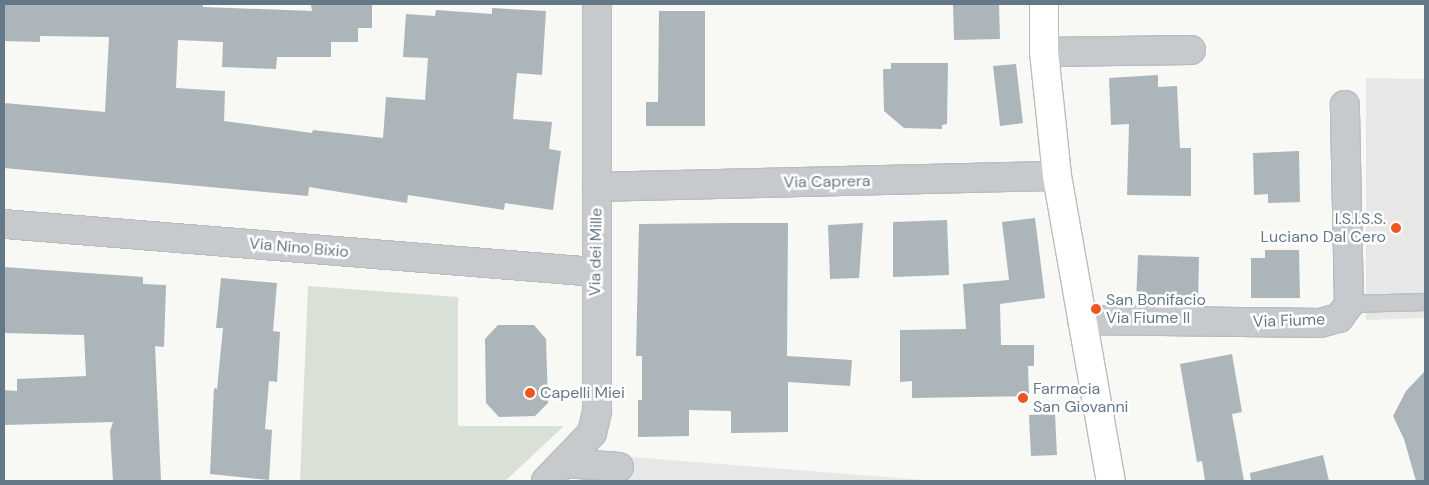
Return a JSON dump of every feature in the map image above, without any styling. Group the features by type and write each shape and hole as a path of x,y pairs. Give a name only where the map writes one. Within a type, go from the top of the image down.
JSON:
{"main road":[{"path":"1044,4 1044,52 1057,176 1111,481"}],"street":[{"name":"Via dei Mille","path":"556,472 592,433 597,412 595,272 597,4"},
{"path":"1044,52 1191,50"},
{"path":"1345,105 1349,304"},
{"name":"Via Caprera","path":"597,187 1057,176"},
{"name":"Via Nino Bixio","path":"4,224 595,272"},
{"name":"Via Fiume","path":"1082,320 1320,322 1339,318 1349,304"},
{"path":"556,472 619,467"}],"lane":[{"path":"1349,304 1425,302"}],"shaded area":[{"name":"I.S.I.S.S. Luciano Dal Cero","path":"1366,78 1425,79 1425,318 1366,320"},
{"path":"308,286 458,297 458,426 564,426 505,481 300,481"},
{"path":"620,456 936,481 619,481"}],"building":[{"path":"4,4 203,4 203,7 312,11 311,5 372,5 372,28 358,28 358,42 331,42 331,57 277,57 276,69 222,67 223,42 178,40 176,88 225,91 224,121 312,133 313,130 383,138 386,97 425,100 428,58 403,57 406,14 435,16 436,10 492,14 492,8 546,11 542,75 517,73 513,119 552,122 549,149 561,151 553,210 505,203 504,210 408,195 407,203 309,187 308,196 4,168 4,103 105,112 109,37 40,36 40,42 4,41"},
{"path":"953,4 999,4 1000,39 954,40"},
{"path":"659,11 705,11 705,126 646,126 646,102 658,102"},
{"path":"891,63 948,63 947,124 942,125 942,129 904,128 884,111 883,69 891,69"},
{"path":"1016,64 1023,123 1000,126 993,66"},
{"path":"1158,75 1158,87 1177,86 1180,148 1191,148 1191,196 1127,195 1129,124 1111,125 1109,78"},
{"path":"1299,151 1300,202 1268,203 1268,194 1254,195 1253,153"},
{"path":"1035,218 1045,298 1000,304 1001,345 1034,345 1034,366 1028,366 1029,396 912,398 912,381 900,382 900,330 966,329 963,284 1009,280 1002,222"},
{"path":"947,220 949,275 893,277 893,222"},
{"path":"788,223 787,356 852,360 850,386 788,382 788,432 731,433 731,411 689,410 689,436 638,437 638,400 642,400 642,356 636,356 639,224"},
{"path":"863,223 859,278 830,279 828,225"},
{"path":"1265,250 1299,250 1300,298 1251,298 1251,258 1265,258"},
{"path":"1138,255 1199,257 1198,305 1136,303"},
{"path":"4,267 143,277 143,284 166,285 164,347 155,346 161,481 113,481 110,431 113,422 4,425 4,390 17,391 17,379 86,376 84,335 4,333"},
{"path":"221,278 277,283 273,331 280,332 277,382 269,381 265,429 272,430 269,480 210,474 214,388 217,389 223,328 216,328"},
{"path":"498,325 534,325 546,339 548,403 535,416 499,417 486,403 485,339"},
{"path":"1232,354 1242,412 1232,414 1244,481 1205,481 1202,461 1197,462 1180,364"},
{"path":"1425,371 1425,481 1416,481 1404,439 1393,416 1406,391"},
{"path":"1055,414 1057,455 1031,456 1029,415"},
{"path":"1323,455 1329,481 1251,481 1250,473"}],"place":[{"name":"I.S.I.S.S. Luciano Dal Cero","path":"1396,228"},
{"name":"San Bonifacio Via Fiume II","path":"1096,309"},
{"name":"Capelli Miei","path":"530,393"},
{"name":"Farmacia San Giovanni","path":"1023,398"}]}
